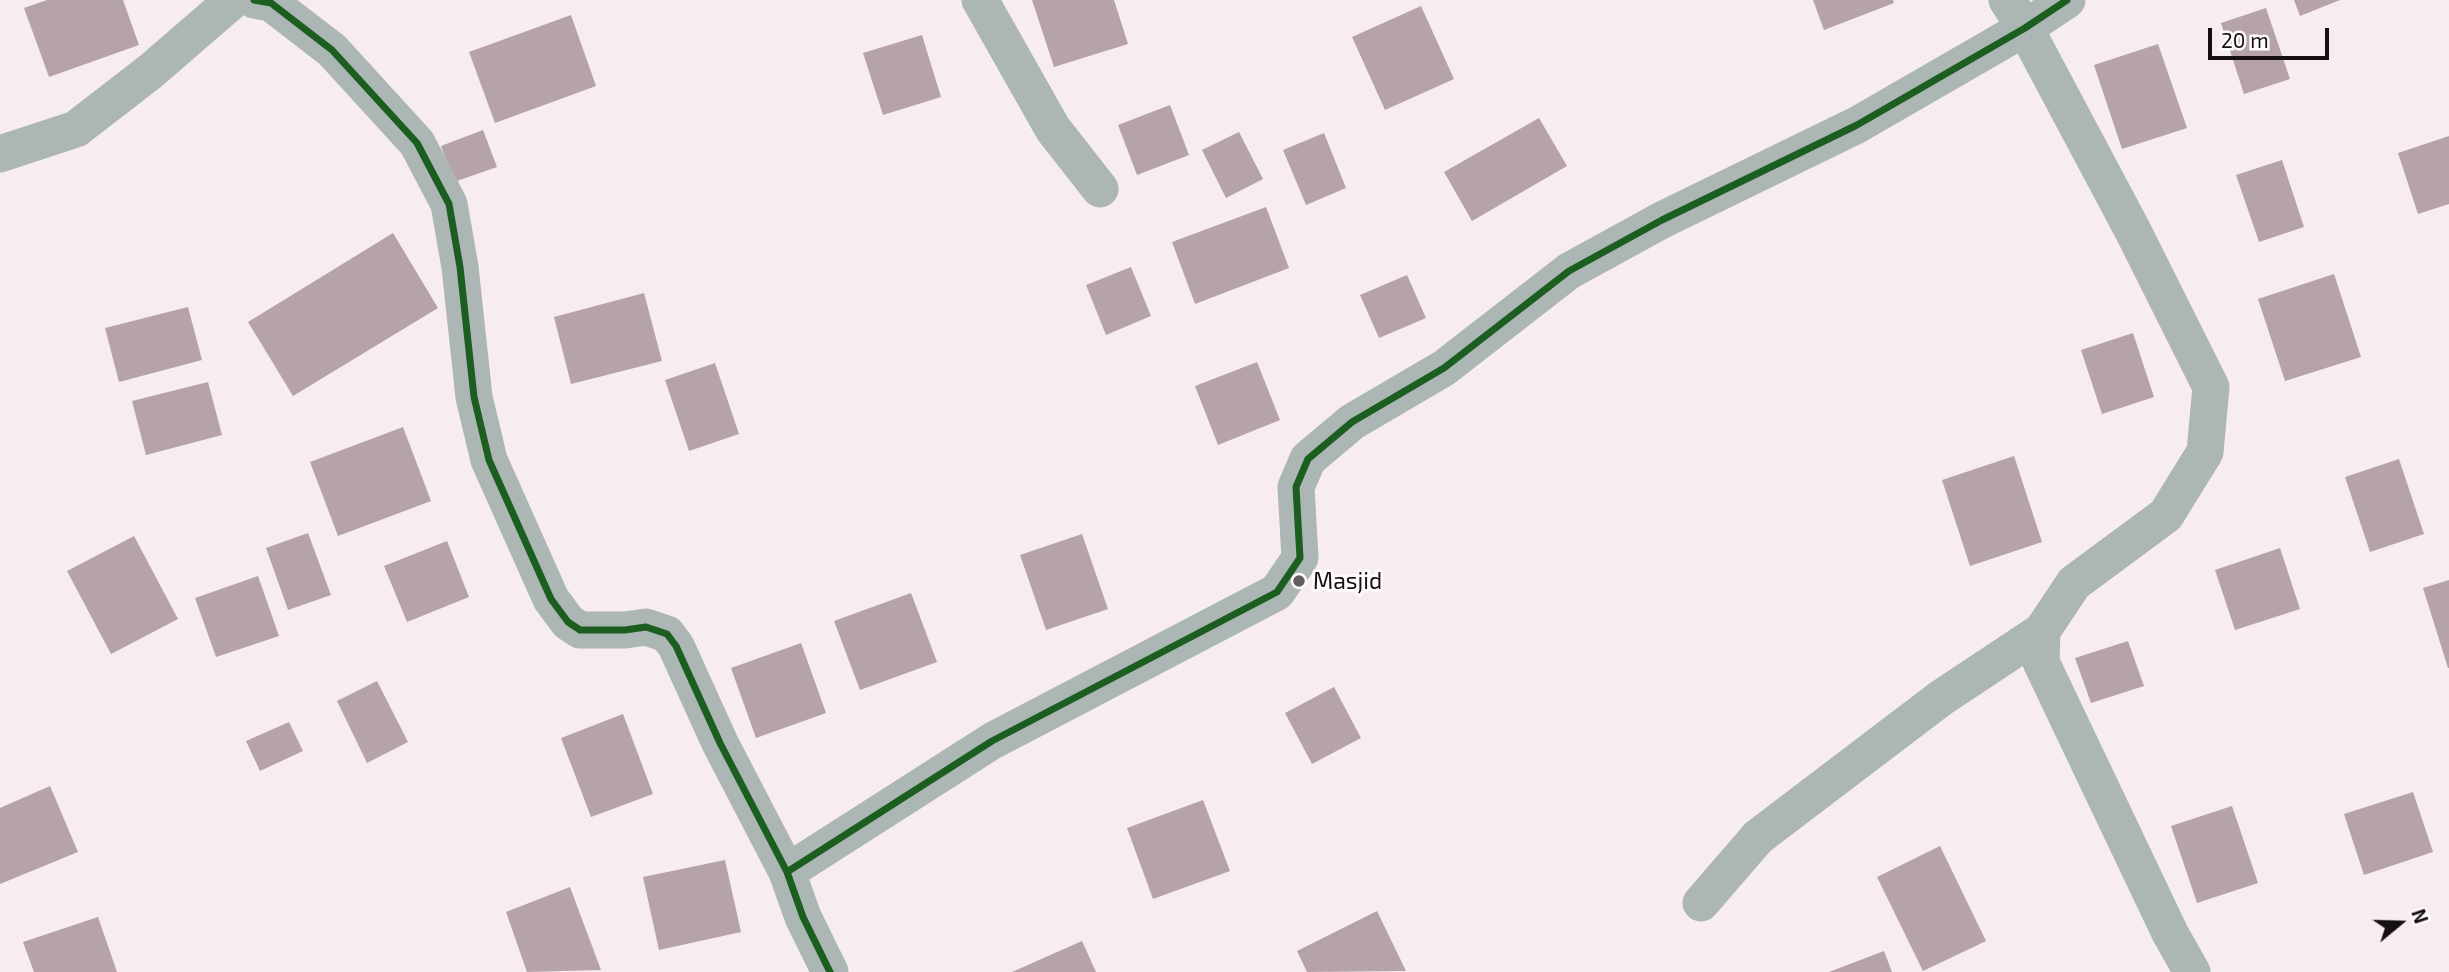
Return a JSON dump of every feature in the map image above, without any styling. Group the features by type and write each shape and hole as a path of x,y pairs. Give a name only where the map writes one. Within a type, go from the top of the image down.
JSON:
{"street":[{"path":"0,154 76,129 151,71 233,0"},
{"path":"254,0 271,3 332,50 417,143 449,204 460,267 474,397 489,460 551,599 568,622 580,630 646,627 667,634 676,646 720,743 787,872 803,917 830,972"},
{"path":"980,0 1054,130 1100,189"},
{"path":"787,872 992,741 1277,592 1300,558 1296,486 1308,459 1352,422 1444,368 1569,271 1662,220 1857,125 2016,14 2067,0"},
{"path":"1701,903 1758,837 1941,698 2042,631 2074,583 2166,515 2205,452 2211,387 2133,231 2016,14"},
{"path":"2042,631 2041,662 2170,933 2192,972"}],"building":[{"path":"47,0 123,0 139,45 49,77 24,8"},
{"path":"1032,0 1114,0 1128,44 1054,67"},
{"path":"1813,0 1893,0 1894,3 1824,30"},
{"path":"2294,0 2340,0 2300,16"},
{"path":"1421,6 1454,79 1385,110 1352,37"},
{"path":"2266,8 2290,79 2244,94 2221,23"},
{"path":"571,15 596,86 495,123 469,52"},
{"path":"922,35 941,97 883,115 863,53"},
{"path":"2158,44 2187,128 2122,149 2094,65"},
{"path":"1170,105 1189,155 1137,175 1118,125"},
{"path":"1539,118 1567,166 1472,221 1444,172"},
{"path":"483,130 497,167 454,182 441,146"},
{"path":"1239,132 1263,179 1226,198 1202,150"},
{"path":"1324,133 1346,188 1306,205 1283,150"},
{"path":"2449,136 2449,204 2418,214 2398,153"},
{"path":"2282,160 2304,227 2259,242 2236,175"},
{"path":"1266,207 1289,268 1195,304 1172,242"},
{"path":"393,233 438,308 293,396 248,322"},
{"path":"1131,267 1151,316 1106,335 1086,285"},
{"path":"2334,274 2361,357 2285,381 2258,299"},
{"path":"1407,275 1426,318 1379,338 1360,295"},
{"path":"644,293 662,361 571,384 554,317"},
{"path":"188,307 202,360 119,382 105,328"},
{"path":"2133,333 2154,397 2102,414 2081,350"},
{"path":"1257,362 1280,420 1218,445 1195,386"},
{"path":"715,363 739,434 689,451 665,380"},
{"path":"208,382 222,435 146,455 132,401"},
{"path":"403,427 431,501 338,536 310,462"},
{"path":"2014,456 2042,542 1970,566 1942,480"},
{"path":"2399,459 2424,534 2370,552 2345,477"},
{"path":"308,533 331,595 288,610 266,548"},
{"path":"1082,534 1108,609 1046,630 1020,555"},
{"path":"134,536 178,619 111,654 67,571"},
{"path":"447,541 469,597 407,622 384,566"},
{"path":"2280,548 2300,609 2235,630 2215,570"},
{"path":"258,576 279,636 216,657 195,598"},
{"path":"2449,580 2449,668 2448,668 2423,588"},
{"path":"911,593 937,662 860,690 834,621"},
{"path":"2128,641 2144,686 2091,703 2075,658"},
{"path":"801,643 826,713 756,738 731,668"},
{"path":"377,681 408,742 367,763 337,701"},
{"path":"1334,687 1361,738 1312,764 1285,713"},
{"path":"623,714 653,794 591,817 561,738"},
{"path":"289,722 303,751 260,771 246,741"},
{"path":"50,786 78,852 0,884 0,808"},
{"path":"2413,792 2433,852 2364,875 2344,814"},
{"path":"1203,800 1230,871 1153,899 1127,828"},
{"path":"2232,806 2258,883 2197,903 2171,826"},
{"path":"1940,846 1986,941 1923,971 1877,877"},
{"path":"725,860 741,932 659,950 643,877"},
{"path":"570,887 601,970 527,972 506,912"},
{"path":"1377,911 1406,971 1307,972 1297,951"},
{"path":"98,917 117,972 34,972 23,942"},
{"path":"1082,941 1096,972 1012,972"},
{"path":"1884,951 1892,972 1829,972"}],"cycle path":[{"path":"254,0 271,3 332,50 417,143 449,204 460,267 474,397 489,460 551,599 568,622 580,630 646,627 667,634 676,646 720,743 787,872 803,917 830,972"},
{"path":"787,872 992,741 1277,592 1300,558 1296,487 1308,459 1352,422 1444,368 1569,271 1662,220 1857,125 2025,28 2067,0"}],"place":[{"name":"Masjid","path":"1299,581"}]}
